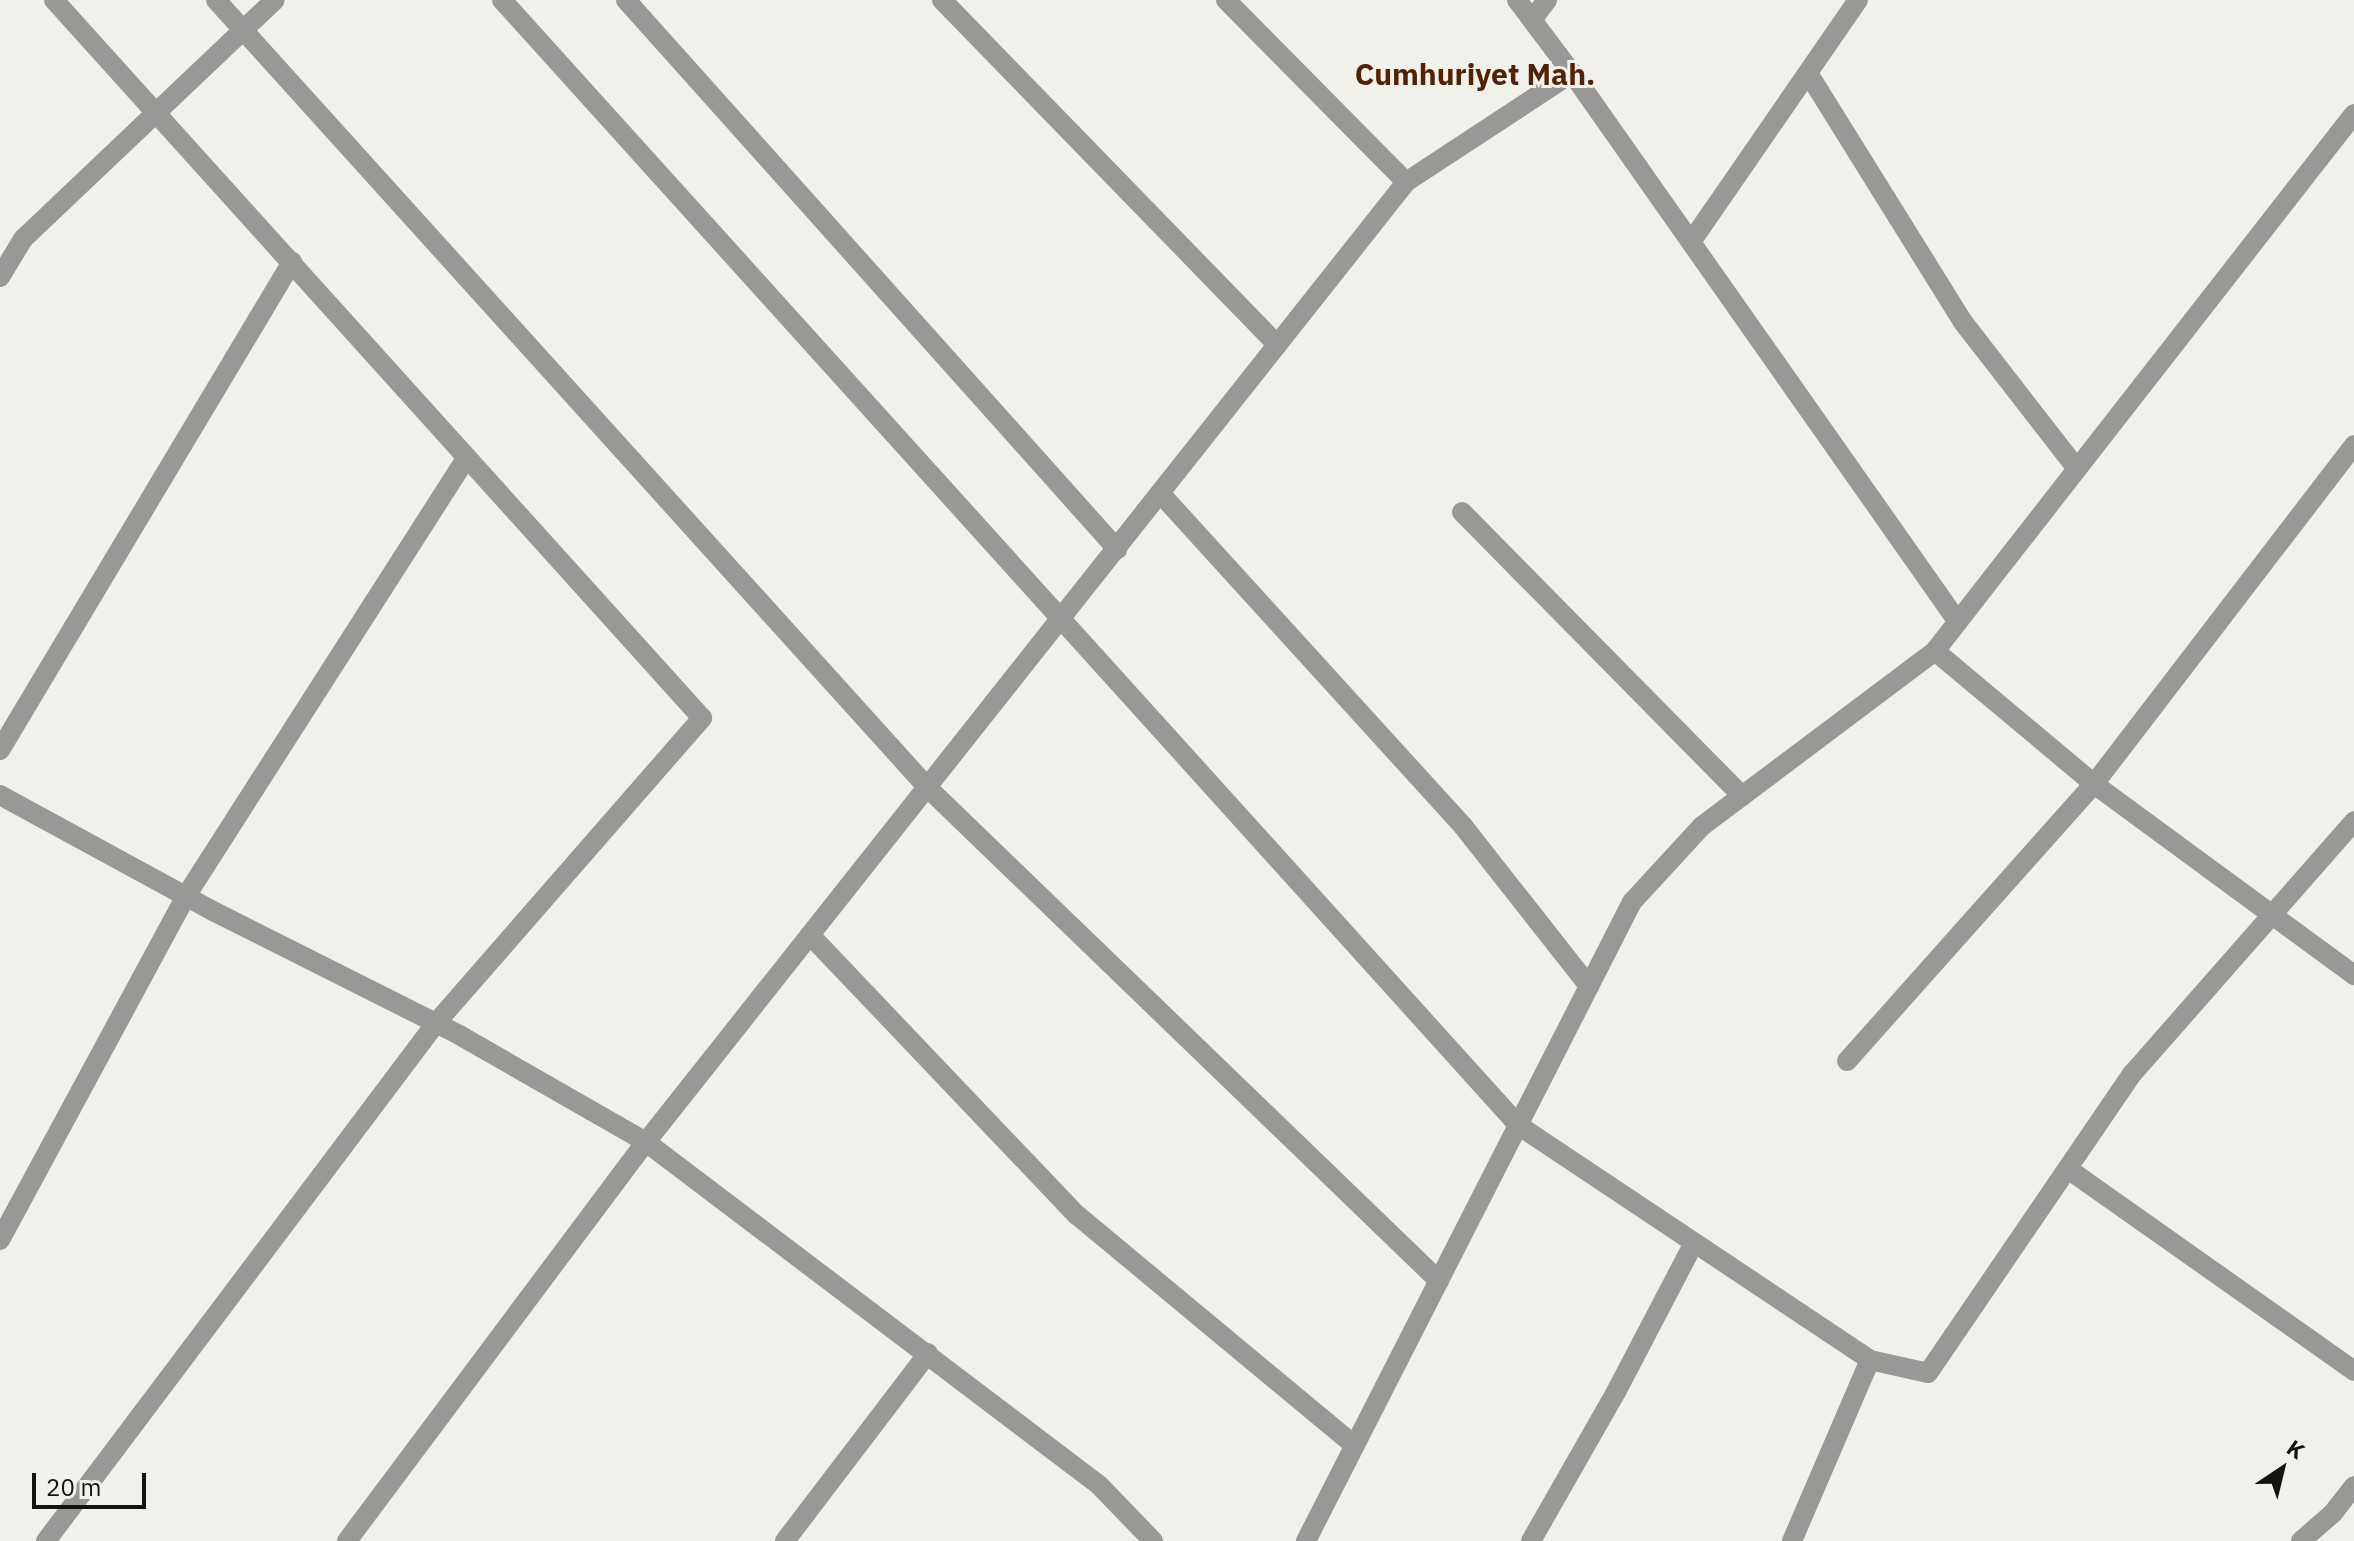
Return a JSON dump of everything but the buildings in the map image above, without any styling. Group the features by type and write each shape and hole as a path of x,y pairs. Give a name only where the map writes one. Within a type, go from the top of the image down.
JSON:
{"street":[{"path":"46,1541 436,1023 702,718 54,0"},
{"path":"216,0 928,788 1439,1281"},
{"path":"0,277 23,239 275,0"},
{"path":"502,0 1518,1125 1870,1360 1928,1373 2133,1073 2354,821"},
{"path":"626,0 1117,549"},
{"path":"942,0 1277,345"},
{"path":"1226,0 1406,182"},
{"path":"1517,0 1572,73 1958,622"},
{"path":"1532,20 1547,0"},
{"path":"1691,242 1858,0"},
{"path":"349,1540 646,1142 1406,182 1572,73"},
{"path":"1808,73 1963,322 2077,469"},
{"path":"1306,1541 1632,902 1702,826 1935,651 2354,114"},
{"path":"0,750 292,262"},
{"path":"1847,1061 2094,784 2354,445"},
{"path":"0,1240 186,896 467,457"},
{"path":"1160,493 1463,826 1589,986"},
{"path":"1462,512 1742,796"},
{"path":"1935,651 2094,784 2354,975"},
{"path":"0,795 186,896 436,1023 646,1142 1099,1485 1153,1541"},
{"path":"810,935 1077,1215 1355,1446"},
{"path":"2068,1169 2354,1371"},
{"path":"1531,1541 1616,1392 1694,1243"},
{"path":"785,1541 928,1353"},
{"path":"1792,1541 1870,1360"},
{"path":"2301,1541 2333,1513 2354,1486"}],"district":[{"name":"Cumhuriyet Mah.","path":"1475,74"}]}
